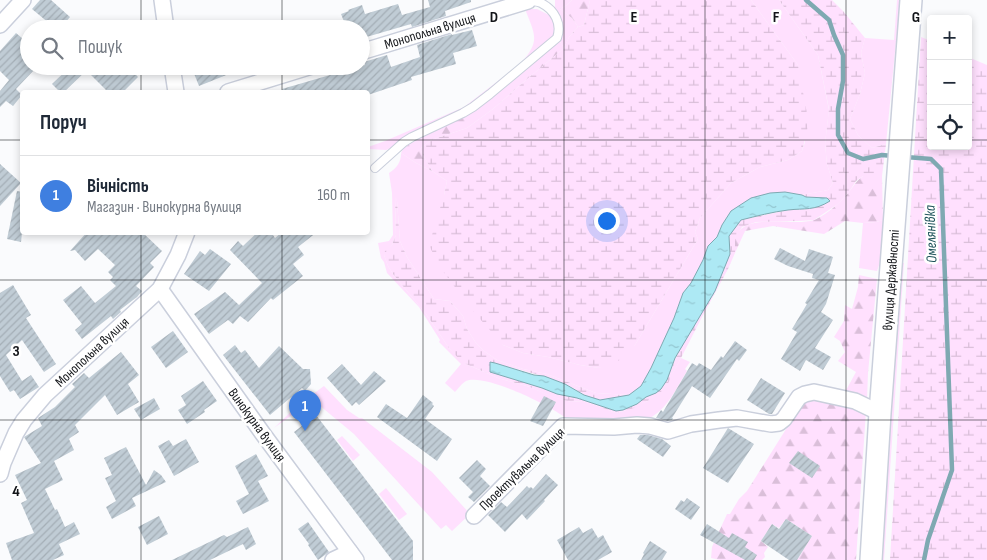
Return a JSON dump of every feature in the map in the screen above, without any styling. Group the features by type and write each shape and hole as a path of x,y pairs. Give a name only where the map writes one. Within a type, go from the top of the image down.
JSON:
{"street":[{"path":"0,25 23,0"},
{"path":"162,0 165,20"},
{"name":"вулиця Державності","path":"871,560 880,412 911,0"},
{"name":"Монопольна вулиця","path":"370,49 528,1"},
{"path":"173,75 176,90"},
{"path":"234,90 283,75"},
{"name":"Монопольна вулиця","path":"0,474 3,462 24,420 45,395 160,289 178,255 186,235"},
{"name":"Винокурна вулиця","path":"160,289 353,556"},
{"name":"Проектувальна вулиця","path":"474,516 563,426 614,427 637,425 668,431 691,424 737,418 779,424 799,397 814,392 855,401 880,412"},
{"path":"333,560 353,556"}],"lane":[{"path":"375,168 404,142 463,113 480,102 557,38 559,25 556,16 540,2 528,1"}],"green space":[{"path":"555,0 572,0 560,9 572,18 578,27 569,37 564,48 559,40 562,33 562,22 555,8"},
{"path":"572,0 590,0 584,25 578,27 572,18 560,9"},
{"path":"590,0 751,0 798,65 808,119 802,151 788,160 760,167 731,183 700,218 695,232 698,239 635,345 620,360 599,368 523,353 503,345 473,311 439,266 429,245 447,181 432,171 420,149 431,140 467,128 493,109 564,48 569,37 578,27 584,25"},
{"path":"751,0 779,0 818,55 829,110 825,144 827,164 833,183 828,190 802,195 785,192 722,225 717,237 708,246 691,283 683,293 674,318 651,368 641,386 629,395 596,393 547,374 523,369 497,360 484,351 467,329 463,316 450,301 434,299 407,257 400,241 395,196 396,235 392,245 384,255 388,266 426,314 449,348 466,364 498,378 530,387 553,397 571,402 583,401 616,413 648,401 673,373 681,358 690,362 685,369 687,371 666,405 648,419 569,421 552,409 514,390 486,381 466,381 455,392 445,383 461,364 439,342 440,340 419,307 387,273 381,258 378,243 389,241 393,235 392,193 389,173 398,164 401,153 447,181 444,195 503,345 523,353 599,368 635,345 698,239 695,232 700,218 731,183 760,167 788,160 802,151 805,142 798,65"},
{"path":"779,0 832,0 865,38 861,53 865,73 860,94 850,119 858,135 872,148 886,144 882,176 863,176 856,181 838,204 814,220 756,222 742,227 735,238 735,253 728,269 663,393 634,408 616,413 583,401 571,402 552,397 530,387 498,378 460,360 388,266 384,255 385,251 392,245 396,235 395,196 400,241 407,257 434,299 450,301 463,316 467,329 484,351 497,360 523,369 547,374 596,393 629,395 610,400 598,400 555,380 495,363 503,376 616,411 637,404 656,392 667,380 675,359 730,254 729,236 741,220 788,210 810,209 827,198 806,197 802,195 828,190 833,183 827,164 825,144 829,109 818,55"},
{"path":"897,0 900,0 886,144 872,148 858,135 850,119 860,94 865,73 861,53 865,38 894,40"},
{"path":"525,9 537,9 553,17 557,31 553,38 463,110 410,135 391,148 386,150 370,149 370,146 464,107 520,64 527,56 533,43 534,38"},
{"path":"921,37 927,39 927,150 972,150 972,59 987,65 987,560 890,560"},
{"path":"559,40 564,48 493,109 467,128 431,140 420,149 432,171 401,153 411,143 470,114 491,99"},
{"path":"863,176 882,176 883,220 863,223 845,221 824,234 773,226 745,231 735,253 735,238 740,230 748,225 758,222 805,222 814,220 845,197"},
{"path":"883,220 880,262 877,271 859,268 863,223"},
{"path":"901,263 904,263 884,560 881,560"},
{"path":"859,275 877,279 867,400 845,392 856,372 838,361 845,352 840,341 834,337 844,321 845,305 852,309"},
{"path":"324,386 347,410 362,418 432,472 470,514 452,531 446,525 441,529 354,434 313,400 274,428 298,405"},
{"path":"807,396 866,411 856,560 797,560 812,536 786,519 779,528 772,524 761,541 768,547 762,560 720,560 711,558 712,547 727,514 730,514 739,499 747,491 788,426 787,421"},
{"path":"342,436 360,455 353,461 337,440"},
{"path":"386,488 407,514 399,520 379,494"}],"water":[{"path":"785,192 806,197 827,198 830,201 814,208 782,211 741,220 729,236 730,254 715,291 675,358 667,380 656,393 646,397 637,404 616,411 490,372 490,362 534,375 544,376 565,384 584,395 600,400 629,395 641,386 651,368 674,318 683,293 691,283 708,246 717,237 731,211 751,198 770,193"}],"building":[{"path":"40,0 51,0 70,17 68,20 45,20 32,9"},
{"path":"428,0 471,0 471,2 445,11 446,16 412,27 411,24 370,36 370,20 343,20 341,14 362,5 365,14 398,4 402,15 430,7"},
{"path":"472,30 477,46 453,53 456,64 411,77 412,80 370,94 370,90 282,89 330,75 370,75 370,60 387,55 391,67 420,57 417,45"},
{"path":"16,33 20,36 20,75 29,75 16,89 20,93 20,97 13,106 6,101 0,107 0,91 9,80 0,71 0,51"},
{"path":"62,75 82,75 66,90 58,90 52,84"},
{"path":"91,75 136,75 138,77 125,90 106,90"},
{"path":"195,75 226,75 199,86"},
{"path":"0,164 20,184 0,206"},
{"path":"17,191 20,192 21,242 7,239"},
{"path":"84,235 145,235 162,251 150,263 154,267 136,286 142,291 137,297 120,310 121,312 113,319 111,316 82,339 75,330 82,324 63,300 81,286 95,303 116,286 110,280 113,277 108,272 115,265 98,249 85,261 75,250 70,251"},
{"path":"255,235 273,235 275,238 278,235 313,235 298,247 304,255 293,264 303,276 273,300 271,298 248,322 240,316 233,324 228,320 209,334 194,314 225,292 239,305 262,283 230,250 238,241 243,246"},
{"path":"780,248 805,261 809,249 833,257 828,273 835,275 826,304 821,312 833,320 815,348 831,357 823,370 806,360 800,371 781,359 797,332 792,329 819,280 812,278 813,274 788,266 774,259"},
{"path":"210,249 231,264 209,291 184,274 200,251 205,255"},
{"path":"13,285 31,315 26,318 56,364 44,372 22,340 6,355 22,381 31,375 39,387 20,399 14,390 10,392 0,376 0,293"},
{"path":"173,331 188,352 166,368 151,347"},
{"path":"735,341 747,350 739,361 737,359 710,398 692,386 672,420 656,418 661,410 663,412 692,363 697,366 699,363 711,370 721,356 723,358"},
{"path":"235,345 241,353 245,350 259,368 279,346 303,369 310,369 311,384 305,391 302,388 270,415 223,355"},
{"path":"121,352 139,375 128,384 139,402 117,415 105,395 75,425 79,432 69,439 74,450 54,461 63,480 45,489 65,527 74,522 80,534 59,544 64,555 53,560 12,560 6,543 34,533 21,503 27,500 15,475 41,463 24,437 42,426 38,418 55,407 75,387 72,384 84,373 89,378"},
{"path":"342,364 361,385 374,371 386,381 359,405 356,402 352,406 327,378"},
{"path":"761,378 785,393 772,414 747,400"},
{"path":"203,381 217,401 187,424 178,410 186,405 181,396"},
{"path":"423,395 434,406 425,419 452,439 437,461 377,417 386,404 407,418"},
{"path":"544,396 556,402 543,426 530,421"},
{"path":"154,398 160,409 141,420 134,409"},
{"path":"316,415 413,541 413,560 392,560 294,432"},
{"path":"728,428 754,444 728,483 703,468"},
{"path":"640,435 662,439 671,446 663,457 637,439"},
{"path":"186,439 199,462 174,476 158,446 169,440 173,446"},
{"path":"126,447 146,485 154,470 166,482 132,498 136,506 112,519 106,507 116,501 105,478 112,475 104,458"},
{"path":"798,451 820,466 812,478 789,463"},
{"path":"256,454 268,476 258,481 269,501 243,514 236,501 249,494 235,466"},
{"path":"477,460 486,469 480,476 490,486 474,502 468,497 473,492 459,478"},
{"path":"546,474 558,485 527,520 522,514 505,532 488,515 501,502 507,507 527,486 533,489"},
{"path":"687,498 700,507 691,520 675,509 681,500 684,502"},
{"path":"159,516 168,534 147,545 138,527"},
{"path":"786,519 812,536 797,560 789,560 761,541 772,524 779,529"},
{"path":"308,522 329,552 318,560 298,529"},
{"path":"707,524 729,538 732,533 748,542 745,547 757,555 754,560 745,560 700,535"},
{"path":"248,527 256,544 246,550 243,544 210,560 172,560 224,535 227,537"},
{"path":"579,527 583,533 592,528 598,538 603,535 612,552 598,560 568,560 557,540"},
{"path":"650,541 667,552 662,560 641,560"}],"waterway":[{"name":"Омелянівка","path":"806,0 829,20 843,55 843,81 838,109 838,135 848,153 863,159 882,155 893,156"},
{"name":"Омелянівка","path":"906,157 931,159 941,169 952,470 928,540 924,560"}],"place":[{"name":"Вічність","path":"305,431"}]}
